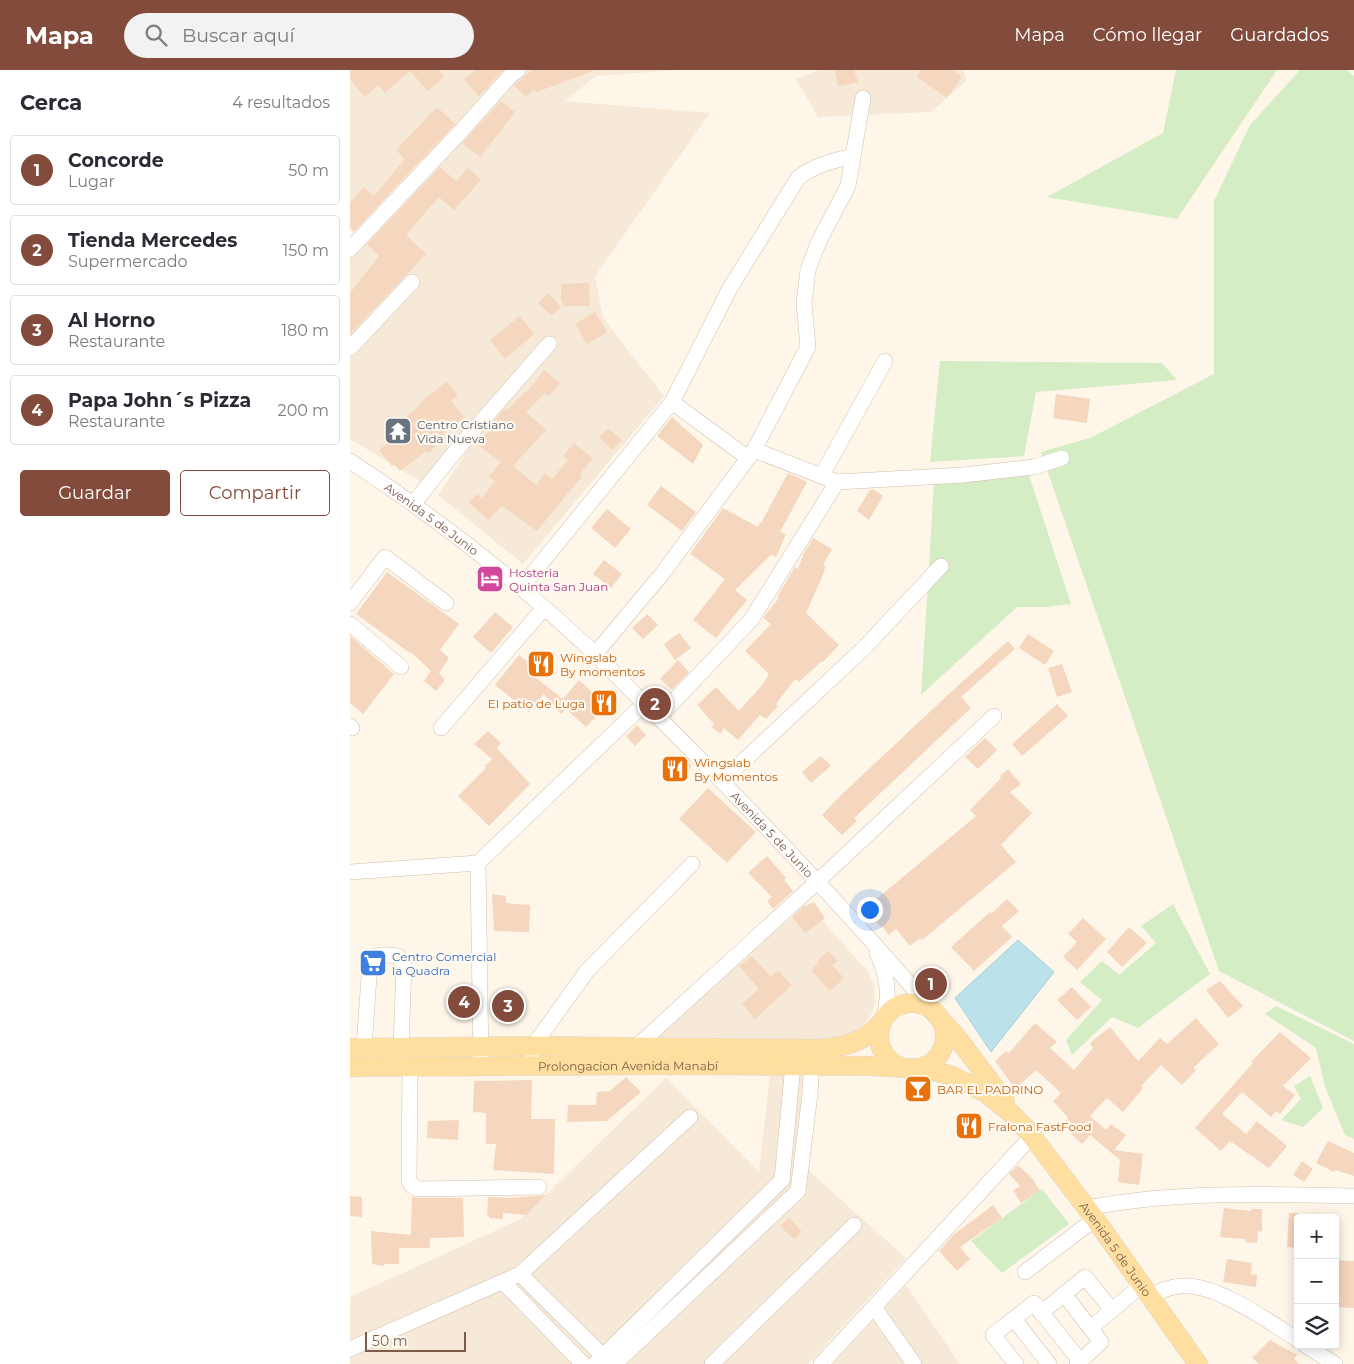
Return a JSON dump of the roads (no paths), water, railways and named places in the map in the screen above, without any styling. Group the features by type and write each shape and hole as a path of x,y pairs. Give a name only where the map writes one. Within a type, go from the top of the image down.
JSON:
{"main road":[{"path":"936,1014 944,1031 943,1046 935,1059 928,1064 910,1068 892,1062 883,1051 879,1036 882,1022 892,1010 905,1004 920,1004 936,1014 971,1056 1032,1136"},
{"name":"Prolongacion Avenida Manabí","path":"350,1067 530,1066 803,1057 853,1044 865,1037 882,1022"},
{"name":"Prolongacion Avenida Manabí","path":"357,1048 636,1047 803,1057 871,1066 910,1068 950,1075 981,1090 998,1102 1032,1136"},
{"name":"Avenida 5 de Junio","path":"1032,1136 1147,1290 1198,1364"}],"street":[{"path":"350,250 463,129 510,75 518,70"},
{"path":"595,654 662,574 751,454 808,348 804,304 808,270 819,241 848,186 864,98"},
{"path":"521,588 672,402 730,288 798,178 808,170 853,156"},
{"path":"350,348 412,282"},
{"path":"413,504 458,448 549,344"},
{"path":"822,475 885,361"},
{"path":"672,402 751,454 822,475 837,482 963,475 1034,467 1062,458"},
{"name":"Avenida 5 de Junio","path":"350,461 413,504 521,588 595,654 722,781 818,881 936,1014"},
{"path":"659,717 751,620 837,482"},
{"path":"350,603 385,557 446,603"},
{"path":"722,781 864,648 941,566"},
{"path":"441,728 544,608"},
{"path":"350,624 401,667"},
{"path":"350,872 478,863 644,704"},
{"path":"636,1047 818,881 994,716"},
{"path":"478,863 481,1066"},
{"path":"530,1066 533,1046 587,971 692,864"},
{"path":"872,940 885,971 888,990 887,1009 882,1022"},
{"path":"357,1048 370,962 380,954 398,956 404,964 401,1047"},
{"path":"520,1274 606,1362 782,1180 803,1057"},
{"path":"410,1067 409,1180 412,1186 419,1189 539,1186"},
{"path":"350,1349 520,1274 690,1117"},
{"path":"821,1364 1032,1136"},
{"path":"1024,1272 1091,1214 1156,1198 1247,1195 1354,1196"},
{"path":"712,1364 854,1226"},
{"path":"1041,1313 1085,1277 1112,1310"},
{"path":"504,1282 583,1364"},
{"path":"1091,1328 1112,1310 1147,1290 1161,1291 1180,1286 1196,1287 1234,1301 1294,1338"},
{"path":"1016,1364 993,1335 1034,1303 1078,1362 1102,1342 1064,1294"},
{"path":"874,1307 914,1364"},
{"path":"1014,1319 1049,1364"},
{"path":"1312,1349 1335,1364"}],"water":[{"path":"1018,940 1054,972 991,1052 955,998"}],"place":[{"name":"Centro Cristiano Vida Nueva","path":"398,431"},
{"name":"Hosteria Quinta San Juan","path":"490,579"},
{"name":"Wingslab By momentos","path":"541,664"},
{"name":"El patio de Luga","path":"604,703"},
{"name":"Tienda Mercedes","path":"655,704"},
{"name":"Wingslab By Momentos","path":"675,769"},
{"name":"Centro Comercial la Quadra","path":"373,963"},
{"name":"Concorde","path":"931,984"},
{"name":"Papa John´s Pizza","path":"464,1002"},
{"name":"Al Horno","path":"508,1006"},
{"name":"BAR EL PADRINO","path":"918,1089"},
{"name":"Fralona FastFood","path":"969,1126"}]}
